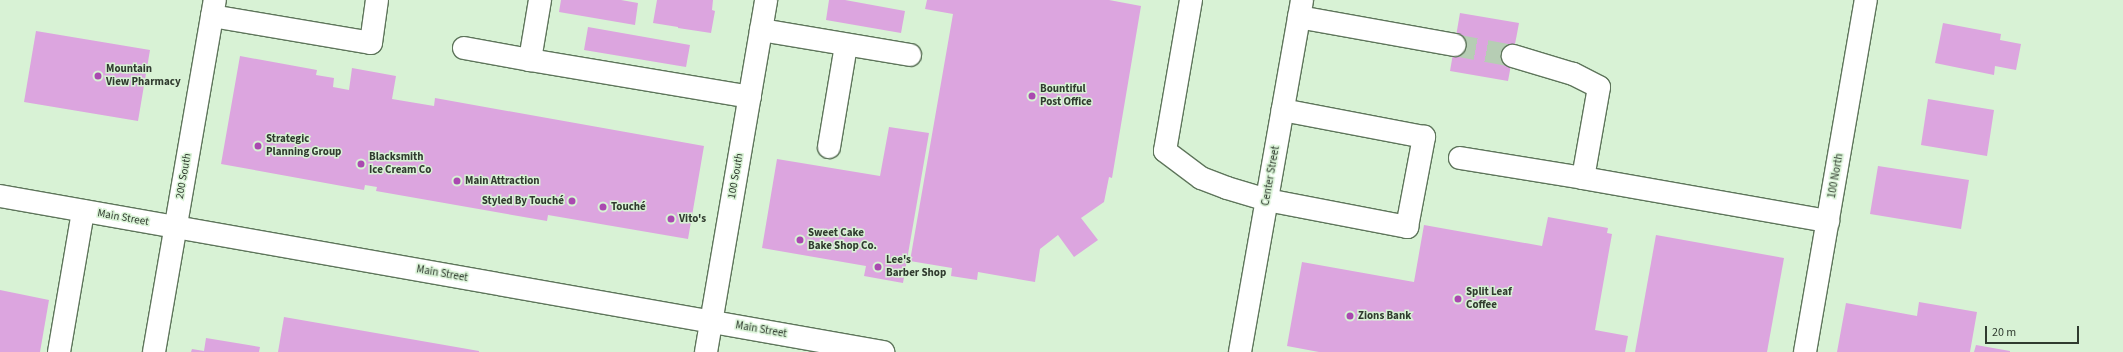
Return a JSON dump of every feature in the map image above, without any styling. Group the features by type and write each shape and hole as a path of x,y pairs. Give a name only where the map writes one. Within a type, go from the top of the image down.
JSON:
{"street":[{"path":"213,8 370,43 377,0"},
{"path":"530,60 540,0"},
{"name":"100 South","path":"706,352 766,0"},
{"path":"1191,0 1165,151 1202,178 1227,188 1267,200 1407,227 1424,137 1283,110"},
{"name":"100 North","path":"1805,352 1866,0"},
{"name":"200 South","path":"154,352 213,8"},
{"path":"1301,8 1454,45"},
{"name":"Center Street","path":"1240,352 1301,8"},
{"path":"761,30 910,55"},
{"path":"829,147 846,45"},
{"path":"464,48 750,97"},
{"path":"1513,56 1573,74 1599,87 1583,178"},
{"path":"1460,158 1828,221"},
{"name":"Main Street","path":"0,196 883,352"},
{"path":"59,352 83,211"}],"building":[{"path":"561,0 621,0 638,3 635,25 559,12"},
{"path":"657,0 713,0 712,10 715,11 711,33 653,23"},
{"path":"829,0 845,0 905,11 901,33 826,20"},
{"name":"Bountiful Post Office","path":"927,0 1109,0 1141,6 1112,178 1109,177 1104,202 1081,218 1098,240 1074,257 1058,235 1040,249 1035,282 978,272 977,280 951,276 952,268 910,261 953,14 925,9"},
{"path":"1460,13 1519,23 1508,81 1450,71"},
{"path":"1943,23 2001,34 2000,40 2021,44 2016,70 1995,66 1994,75 1935,63"},
{"path":"588,27 690,45 686,67 584,50"},
{"path":"36,31 150,50 138,121 24,102"},
{"path":"240,56 317,70 316,75 334,78 333,87 349,90 352,68 396,76 392,99 434,106 435,98 704,146 688,239 548,215 547,221 376,191 377,187 365,185 364,190 221,164"},
{"path":"1928,99 1994,110 1987,156 1921,145"},
{"path":"889,127 929,133 903,283 864,276 866,266 762,248 777,159 880,176"},
{"path":"1878,166 1969,180 1961,229 1870,214"},
{"path":"1548,217 1608,228 1607,233 1612,234 1595,330 1628,336 1625,352 1319,352 1287,346 1302,262 1414,282 1424,225 1542,246"},
{"path":"1656,235 1784,258 1767,352 1635,352"},
{"path":"0,290 49,300 40,352 0,352"},
{"path":"1919,302 1977,312 1970,352 1837,352 1846,303 1917,316"},
{"path":"284,317 479,351 479,352 278,352"},
{"path":"206,338 260,347 259,352 191,352 192,349 204,351"},
{"path":"1976,345 2010,351 2010,352 1974,352"}],"tunnel":[{"path":"1454,45 1513,56"}],"place":[{"name":"Mountain View Pharmacy","path":"98,76"},
{"name":"Bountiful Post Office","path":"1032,96"},
{"name":"Strategic Planning Group","path":"258,146"},
{"name":"Blacksmith Ice Cream Co","path":"361,164"},
{"name":"Main Attraction","path":"457,181"},
{"name":"Styled By Touché","path":"572,201"},
{"name":"Touché","path":"603,207"},
{"name":"Vito's","path":"671,219"},
{"name":"Sweet Cake Bake Shop Co.","path":"800,240"},
{"name":"Lee's Barber Shop","path":"878,267"},
{"name":"Split Leaf Coffee","path":"1458,299"},
{"name":"Zions Bank","path":"1350,316"}]}
